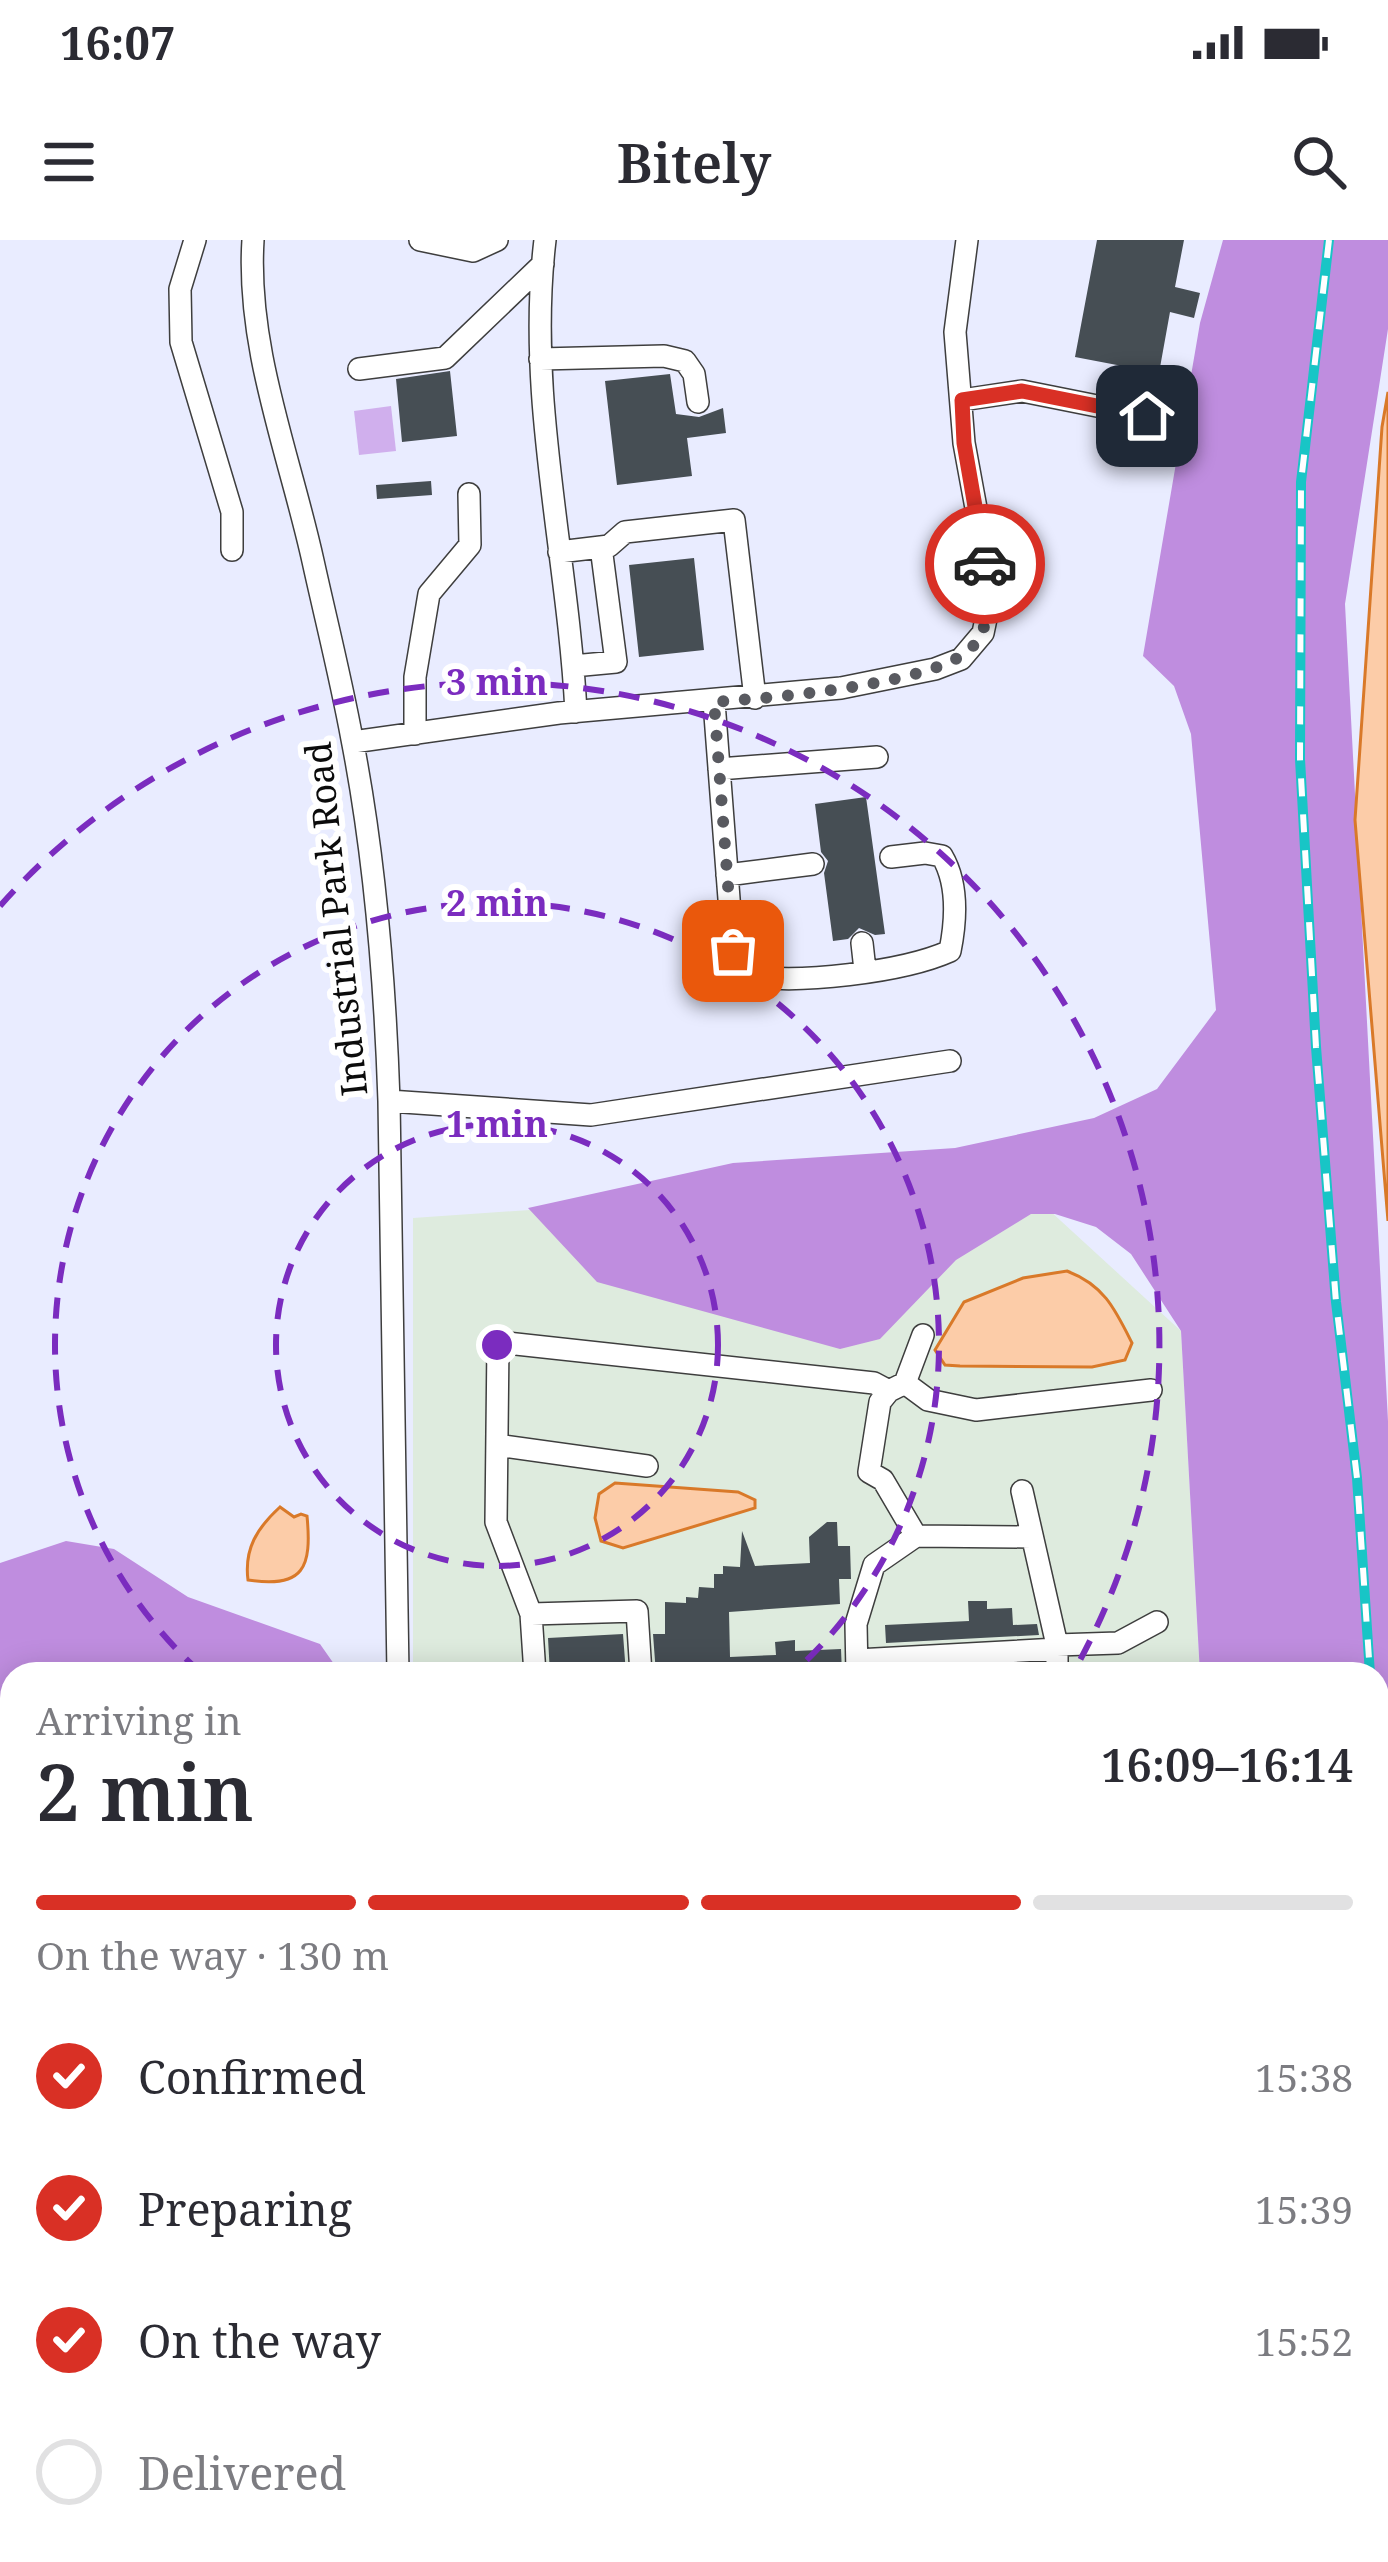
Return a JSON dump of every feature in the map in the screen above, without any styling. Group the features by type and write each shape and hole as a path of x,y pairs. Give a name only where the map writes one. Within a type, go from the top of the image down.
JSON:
{"street":[{"path":"195,240 180,290 181,342 232,512 232,550"},
{"name":"Industrial Park Road","path":"254,240 262,356 353,742 384,1003 398,1662"},
{"path":"419,240 473,251 497,240"},
{"path":"545,240 542,422 576,712"},
{"path":"353,742 576,712 841,688 935,669 961,659 983,633 987,592 964,443 955,332 967,240"},
{"path":"359,370 445,358 543,264"},
{"path":"540,359 664,356 685,361 694,374 698,402"},
{"path":"962,400 1022,391 1147,416"},
{"path":"415,734 415,677 429,594 470,545 470,494"},
{"path":"559,551 609,546 626,532 734,520 755,698"},
{"path":"573,666 616,662 601,547"},
{"path":"714,702 733,951 746,975 774,981 923,963 950,951 955,925 950,870 942,856 891,857"},
{"path":"719,769 877,757"},
{"path":"727,875 813,864"},
{"path":"862,943 865,970"},
{"path":"388,1101 591,1115 950,1061"},
{"path":"916,1536 883,1480 868,1472 880,1402 897,1387 923,1335"},
{"path":"535,1662 531,1614 496,1522 498,1342 874,1383 976,1410 1151,1390"},
{"path":"497,1444 647,1466"},
{"path":"1022,1492 1057,1662"},
{"path":"857,1662 856,1624 874,1565 916,1536 1031,1537"},
{"path":"531,1614 637,1611 640,1662"},
{"path":"907,1662 1118,1643 1157,1622"}],"shaded area":[{"path":"1223,240 1388,240 1388,329 1345,604 1388,1421 1388,1662 1199,1662 1181,1331 1131,1254 1096,1227 1055,1214 1031,1214 956,1260 880,1339 840,1349 597,1282 528,1208 733,1163 955,1148 1094,1118 1157,1089 1216,1010 1191,734 1174,686 1143,656 1200,323"},
{"path":"1388,392 1388,1221 1355,820"},
{"path":"391,406 396,451 359,455 354,411"},
{"path":"1013,1177 1181,1331 1199,1662 413,1662 413,1218"},
{"path":"1067,1271 1090,1283 1114,1309 1132,1343 1125,1360 1092,1367 945,1365 935,1350 964,1302 1023,1278"},
{"path":"615,1483 738,1492 755,1500 755,1508 623,1548 601,1541 595,1518 599,1494"},
{"path":"280,1507 294,1517 307,1516 305,1561 293,1577 282,1581 248,1580 254,1540"},
{"path":"66,1541 114,1549 188,1597 320,1644 333,1662 0,1662 0,1563"}],"building":[{"path":"1097,240 1184,240 1175,287 1200,293 1194,318 1170,312 1159,373 1075,357"},
{"path":"450,371 457,436 402,442 396,379"},
{"path":"670,374 676,414 699,417 723,408 726,433 687,438 692,476 617,485 605,381"},
{"path":"431,481 432,495 377,499 376,485"},
{"path":"694,558 704,650 639,657 629,565"},
{"path":"866,797 885,934 859,928 848,939 833,941 824,873 828,861 821,852 815,804"},
{"path":"827,1522 837,1522 838,1546 850,1546 851,1579 839,1579 840,1604 729,1612 730,1657 776,1655 775,1642 795,1640 795,1651 841,1649 842,1662 655,1662 653,1634 665,1634 665,1602 698,1598 699,1587 714,1588 714,1574 723,1574 723,1566 740,1567 742,1531 755,1566 810,1563 809,1537"},
{"path":"968,1601 987,1601 987,1609 1012,1608 1013,1625 1037,1624 1039,1635 886,1643 885,1625 969,1621"},
{"path":"623,1634 625,1662 549,1662 548,1638"}],"railway":[{"path":"1329,240 1301,482 1300,759 1316,1047 1336,1302 1357,1478 1369,1662"}],"way so far":[{"path":"733,951 714,702 841,688 935,669 961,659 983,633 985,564"}],"route":[{"path":"985,564 964,443 962,400 1022,391 1147,416"}]}
